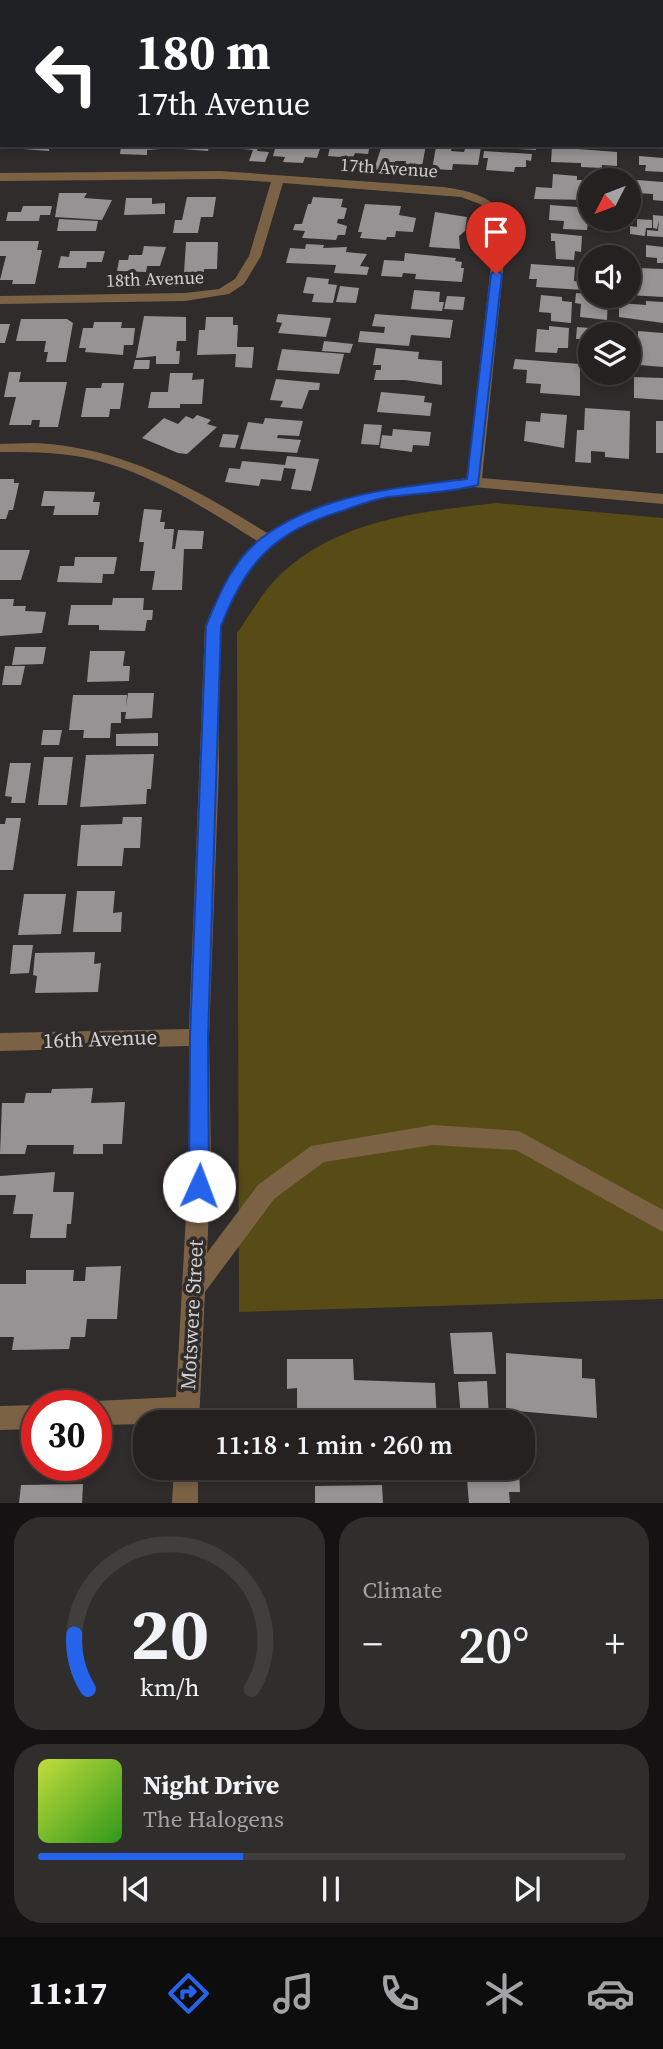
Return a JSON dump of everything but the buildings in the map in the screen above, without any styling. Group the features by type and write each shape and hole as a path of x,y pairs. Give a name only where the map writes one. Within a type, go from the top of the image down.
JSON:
{"street":[{"name":"17th Avenue","path":"0,177 220,176 468,194 485,200 496,209 502,221 474,482"},
{"name":"18th Avenue","path":"0,300 185,298 229,289 243,278 252,262 278,180"},
{"path":"0,448 50,448 111,459 213,505 267,540"},
{"name":"Motswere Street","path":"187,1410 200,1161 199,1037 213,626 227,592 245,563 267,540 306,517 341,504 383,494 474,482 663,499"},
{"name":"16th Avenue","path":"0,1042 199,1037"},
{"path":"194,1288 266,1192 319,1153 433,1135 519,1141 663,1223"},
{"path":"112,1414 133,1414"},
{"path":"0,1419 21,1418"},
{"path":"185,1503 186,1480"}],"shaded area":[{"path":"496,503 663,518 663,1299 239,1312 237,633 275,579 305,555 330,541 383,521"}],"route":[{"path":"199,1186 199,1037 213,626 227,592 245,563 267,540 306,517 341,504 383,494 474,482 496,274"}]}
